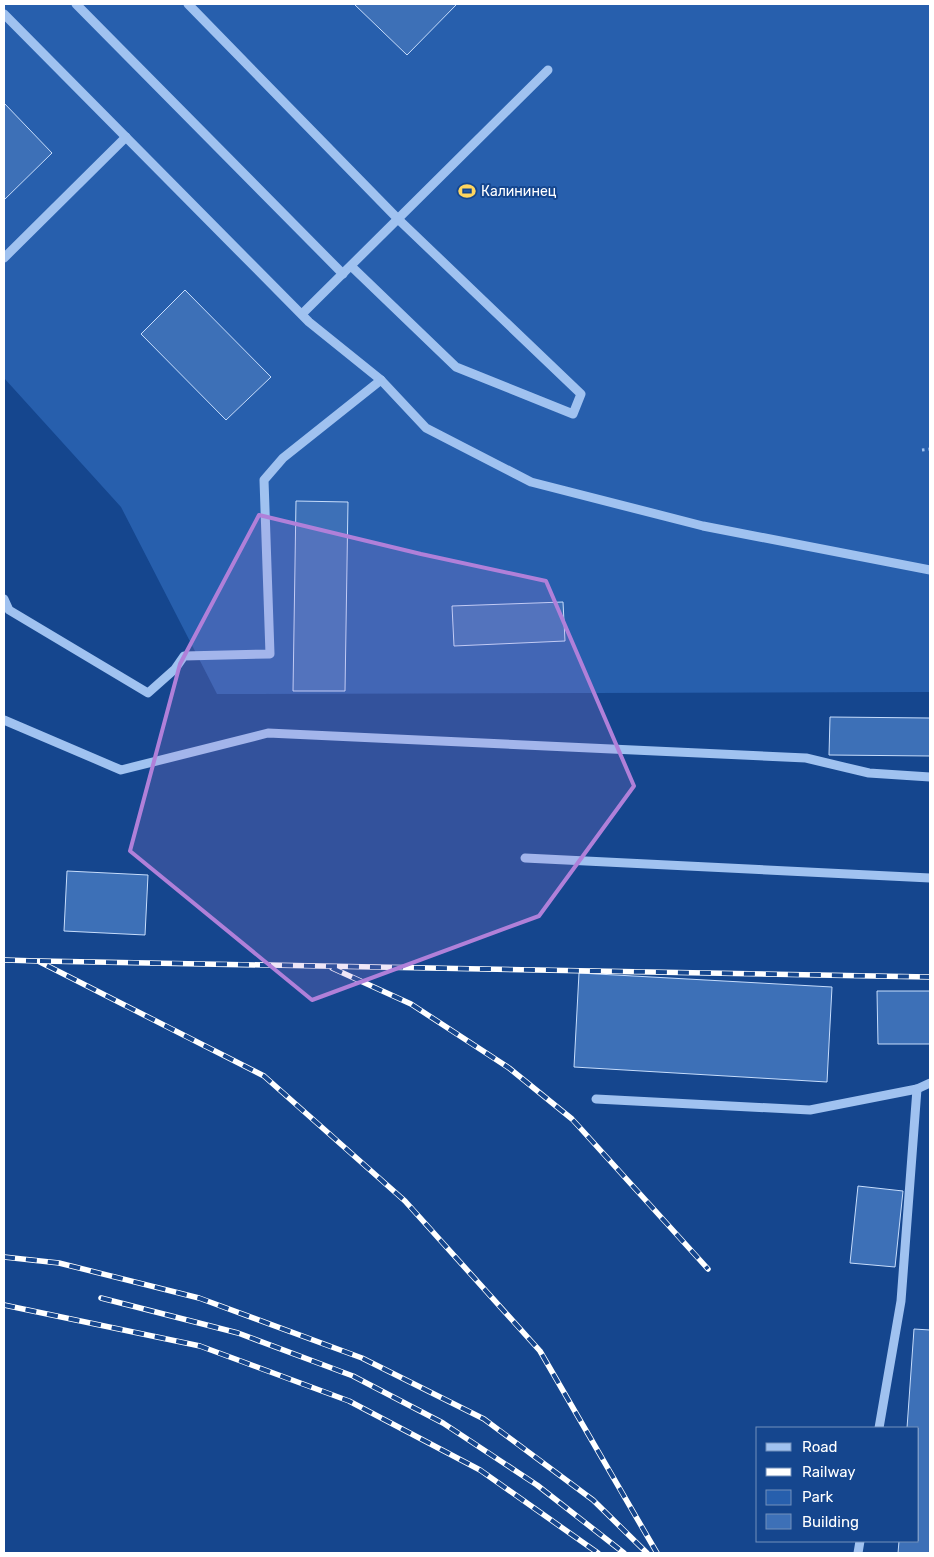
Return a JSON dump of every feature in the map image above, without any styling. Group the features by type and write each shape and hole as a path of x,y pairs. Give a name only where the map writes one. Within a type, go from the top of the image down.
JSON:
{"lane":[{"path":"76,4 343,274"},
{"path":"188,4 398,219 581,394 573,414 456,367 351,266"},
{"path":"4,14 302,314 381,380 426,428 531,482 704,526 930,570"},
{"path":"302,314 548,70"},
{"path":"4,258 126,137"},
{"path":"4,599 8,610 148,693 175,669 184,656 270,654 264,480 283,458 381,380"},
{"path":"4,720 121,770 268,733 806,758 869,773 930,777"},
{"path":"524,858 930,878"},
{"path":"596,1099 810,1110 917,1089 930,1083"},
{"path":"879,1427 901,1301 917,1089"}],"path":[{"path":"922,450 930,449"}],"highlighted area":[{"path":"259,515 421,554 546,581 634,786 539,916 312,1000 130,851 180,664"}],"green space":[{"name":"Калининец","path":"4,4 930,4 930,692 217,694 121,507 4,378"}],"building":[{"path":"354,4 457,4 407,55"},
{"path":"4,103 52,153 4,200"},
{"path":"185,290 271,377 226,420 141,334"},
{"path":"296,501 348,502 345,691 293,691"},
{"path":"563,602 565,641 454,646 452,606"},
{"path":"830,717 930,718 930,756 829,755"},
{"path":"67,871 148,875 145,935 64,931"},
{"path":"579,973 832,987 827,1082 574,1067"},
{"path":"877,991 930,991 930,1044 878,1044"},
{"path":"858,1186 903,1191 895,1267 850,1263"},
{"path":"914,1329 930,1330 930,1553 898,1553 899,1542 919,1542 919,1427 907,1427"}],"railway":[{"path":"4,960 38,961 264,1076 405,1201 540,1351 657,1553"},
{"path":"40,961 930,977"},
{"path":"332,968 411,1004 509,1068 572,1119 708,1269"},
{"path":"4,1257 59,1263 199,1298 362,1358 484,1419 593,1500 647,1553"},
{"path":"101,1298 238,1333 353,1376 443,1423 537,1485 624,1553"},
{"path":"4,1305 200,1346 349,1401 480,1470 598,1553"}],"place":[{"name":"Калининец","path":"467,191"}]}
